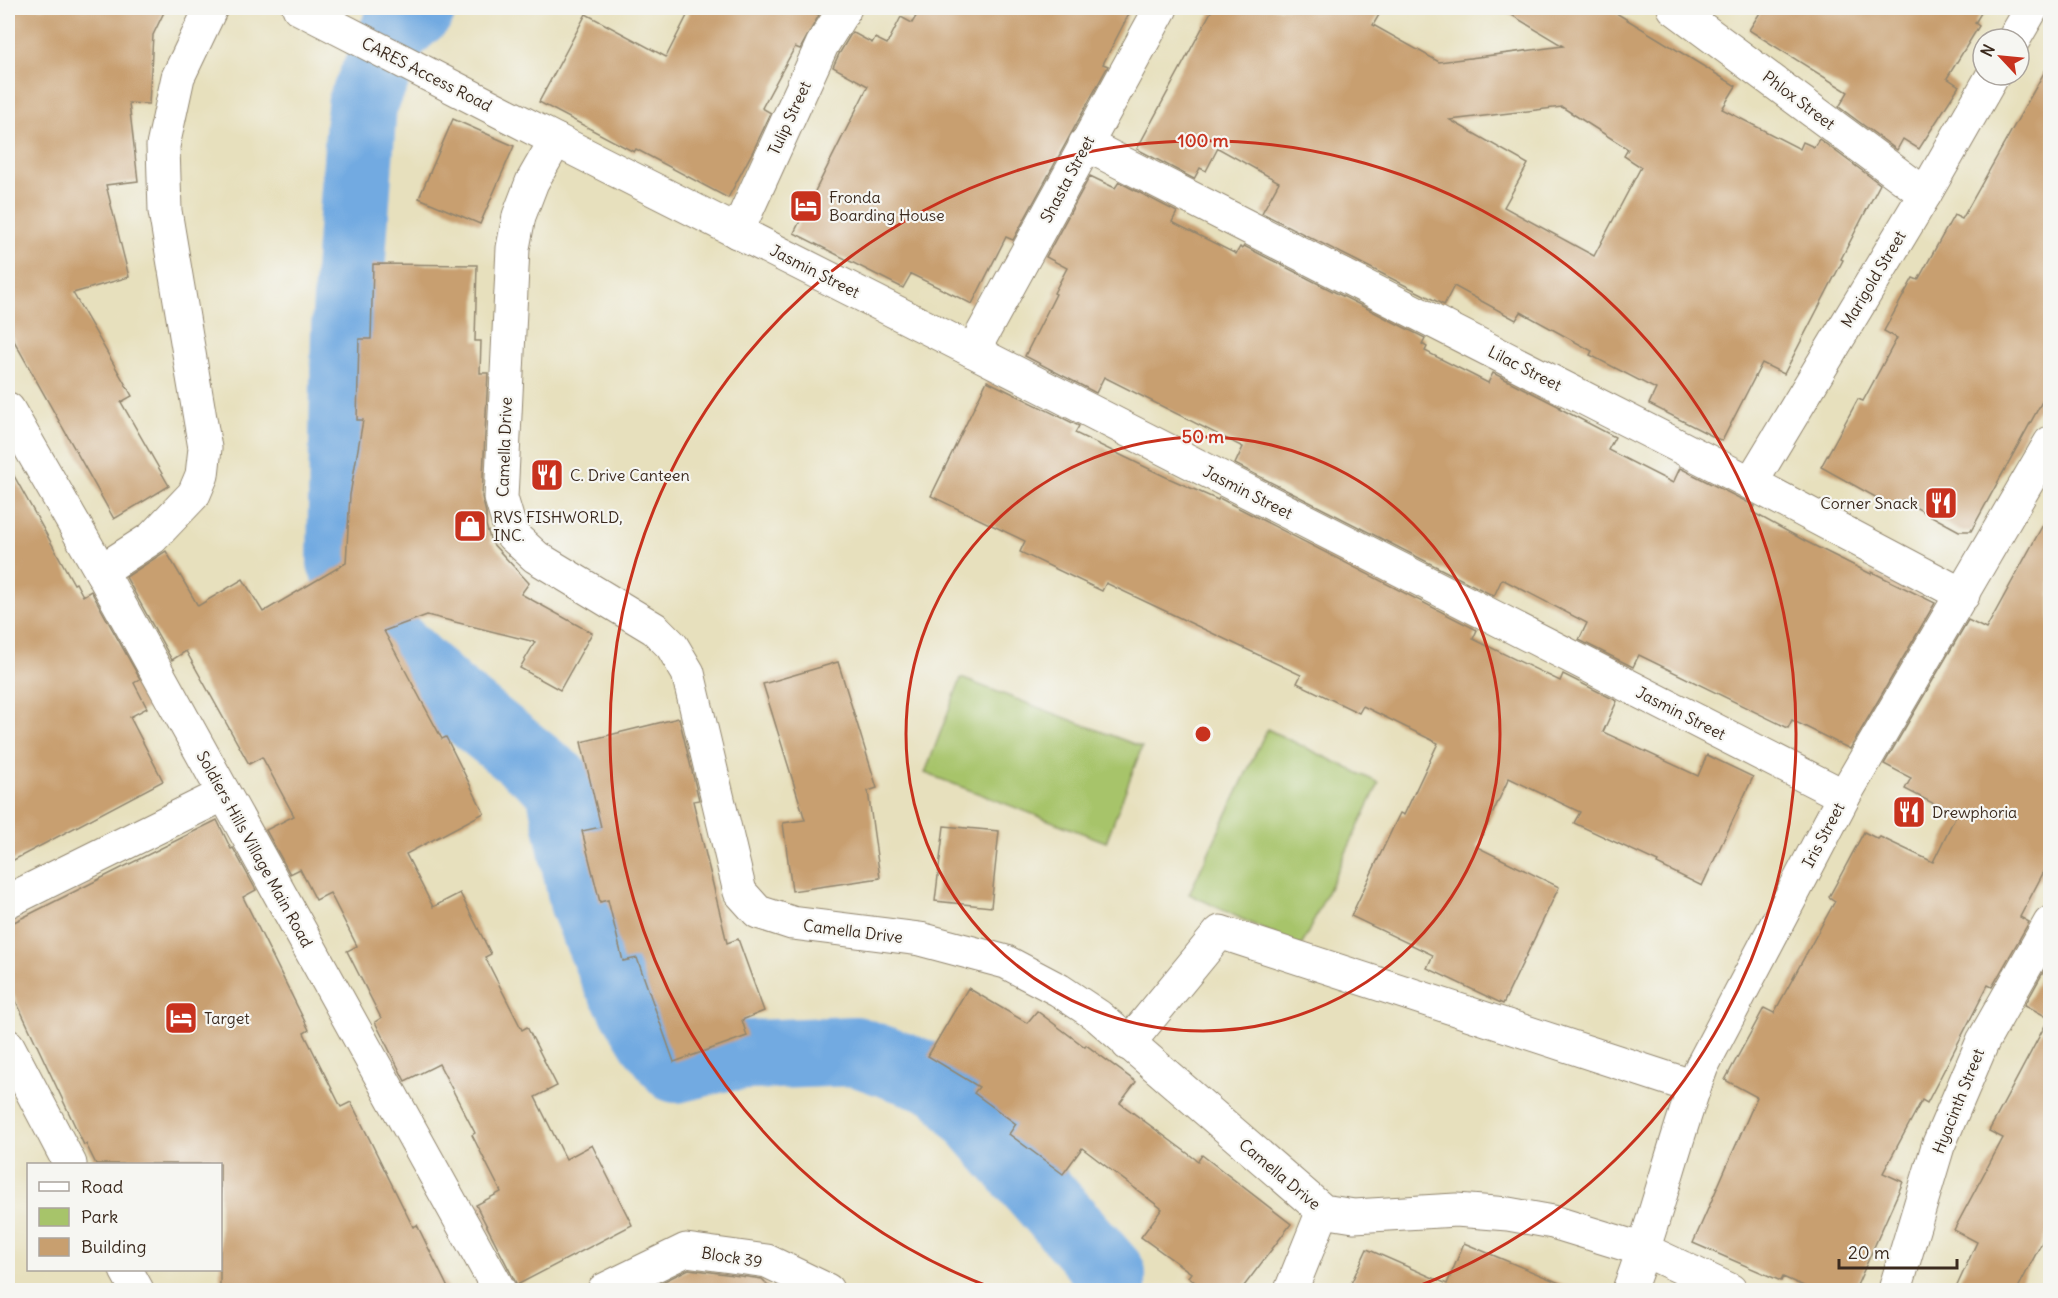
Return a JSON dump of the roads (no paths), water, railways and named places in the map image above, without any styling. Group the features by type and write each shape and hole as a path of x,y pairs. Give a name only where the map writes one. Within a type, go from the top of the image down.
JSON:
{"street":[{"path":"101,571 152,538 194,494 202,475 205,448 165,211 163,146 178,77 211,8"},
{"name":"CARES Access Road","path":"299,8 556,140"},
{"name":"Tulip Street","path":"737,232 822,45 845,8"},
{"name":"Shasta Street","path":"974,351 1161,8"},
{"name":"Phlox Street","path":"1674,8 1708,17 1924,194"},
{"path":"2021,27 2032,8"},
{"name":"Marigold Street","path":"1751,483 1986,87"},
{"name":"Jasmin Street","path":"556,140 1844,796"},
{"name":"Camella Drive","path":"556,140 532,182 522,207 513,248 501,498 512,535 536,557 648,624 672,646 688,673 740,892 758,912 792,923 920,939 1006,962 1059,990 1098,1016 1323,1211 1354,1216 1456,1210 1508,1214 1553,1222 1644,1250 1730,1290"},
{"name":"Lilac Street","path":"1085,144 1751,483 1963,595"},
{"name":"Soldiers Hills Village Main Road","path":"8,410 101,571 499,1290"},
{"name":"Iris Street","path":"1629,1290 1644,1250 1685,1111 1702,1066 1844,796 2050,443"},
{"path":"8,901 224,794"},
{"name":"Hyacinth Street","path":"1896,1290 1942,1135 1983,1041 2050,923"},
{"path":"1128,1044 1220,932 1694,1087"},
{"path":"8,1046 69,1163"},
{"path":"1291,1290 1323,1211"},
{"name":"Block 39","path":"604,1290 686,1250 767,1261 827,1290"},
{"path":"127,1271 137,1290"}],"waterway":[{"path":"421,8 395,31 362,105 346,327 342,562 377,629 446,694 560,785 584,902 615,976 652,1037 676,1068 725,1056 855,1051 943,1082 1111,1274 1111,1290"}],"place":[{"name":"Fronda Boarding House","path":"806,206"},
{"name":"C. Drive Canteen","path":"547,475"},
{"name":"Corner Snack","path":"1941,503"},
{"name":"RVS FISHWORLD, INC.","path":"470,526"},
{"name":"Drewphoria","path":"1909,812"},
{"name":"Target","path":"181,1018"}]}
